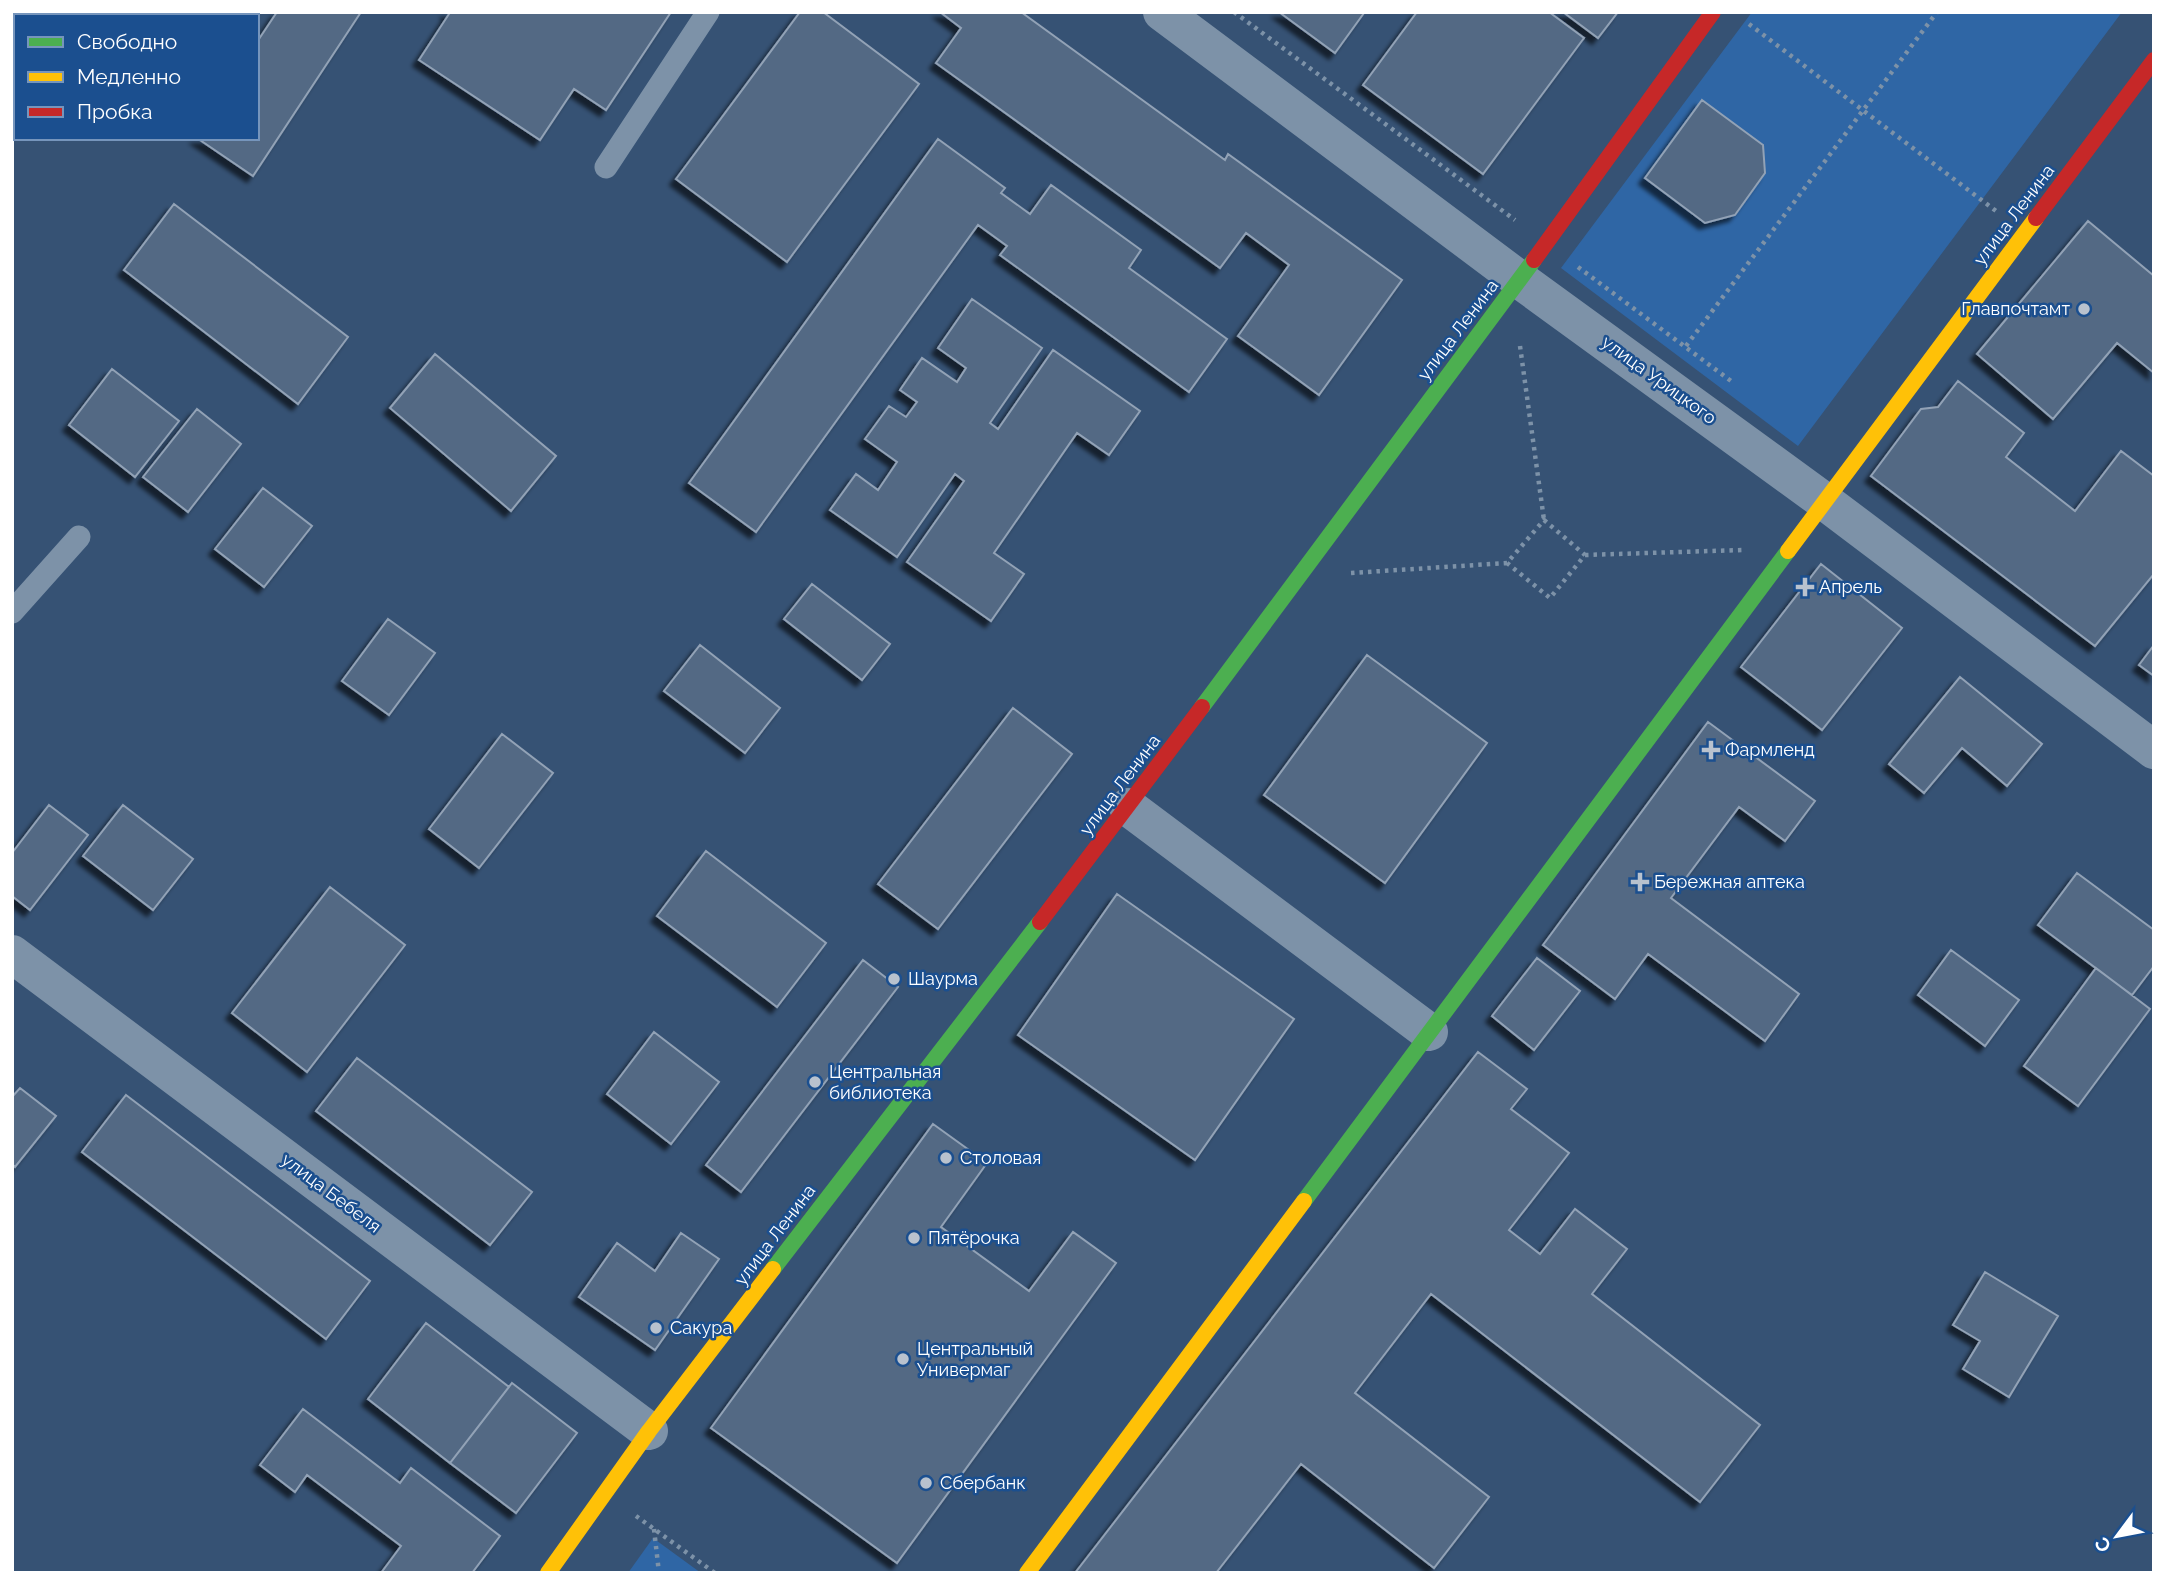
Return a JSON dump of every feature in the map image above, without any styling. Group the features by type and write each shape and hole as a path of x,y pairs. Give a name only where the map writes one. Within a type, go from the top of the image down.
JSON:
{"street":[{"name":"улица Урицкого","path":"1162,12 1534,290 1824,500 2154,750"},
{"name":"улица Ленина","path":"548,1573 649,1431 1128,807 1299,577 1534,290 1713,12"},
{"name":"улица Ленина","path":"1027,1573 2154,60"},
{"path":"1128,807 1429,1032"},
{"name":"улица Бебеля","path":"12,954 649,1431"}],"lane":[{"path":"606,167 708,12"},
{"path":"12,612 79,537"}],"path":[{"path":"1686,346 1937,12"},
{"path":"1744,20 2025,232"},
{"path":"1534,290 1519,348 1544,520 1586,555 1788,549"},
{"path":"1507,564 1544,520"},
{"path":"1299,577 1507,564 1549,598 1586,555"},
{"path":"605,1495 715,1573"},
{"path":"654,1529 659,1573"}],"shaded area":[{"path":"1752,12 2122,12 1798,446 1561,268"},
{"path":"653,1538 701,1573 628,1573"}],"building":[{"path":"277,12 361,12 253,176 200,140 259,140 259,39"},
{"path":"447,12 671,12 606,110 574,89 540,140 419,60 449,14"},
{"path":"800,12 823,12 919,84 787,262 676,179"},
{"path":"940,12 1021,12 1225,160 1228,154 1402,280 1319,395 1238,336 1289,265 1246,233 1220,268 936,63 961,28"},
{"path":"1279,12 1364,12 1364,13 1335,53"},
{"path":"1417,12 1549,12 1584,38 1483,174 1363,85"},
{"path":"1563,12 1618,12 1598,38"},
{"path":"1702,100 1763,145 1765,173 1735,215 1705,223 1645,178"},
{"path":"938,139 1005,188 1001,193 1030,214 1051,185 1141,250 1129,268 1227,339 1189,392 1000,255 1007,246 978,225 756,532 689,483"},
{"path":"174,204 348,337 298,404 124,270"},
{"name":"Главпочтамт","path":"2088,221 2154,276 2154,373 2117,343 2053,419 1977,354"},
{"path":"972,299 1042,348 990,423 998,429 1053,350 1140,411 1109,455 1077,433 994,553 1024,574 991,621 907,562 964,481 955,474 897,557 830,510 856,474 878,490 897,462 865,439 889,406 906,417 917,402 900,390 922,358 957,382 966,368 938,348"},
{"path":"435,354 556,456 511,511 390,408"},
{"path":"112,369 179,421 135,477 69,425"},
{"path":"1958,381 2024,433 2006,457 2075,511 2121,451 2154,476 2154,574 2095,646 1871,476 1921,409 1938,407"},
{"path":"197,409 241,444 188,512 143,477"},
{"path":"263,488 312,526 264,587 215,549"},
{"path":"1821,564 1902,628 1822,730 1741,667"},
{"path":"812,584 890,644 862,680 784,619"},
{"path":"388,619 435,653 389,715 342,681"},
{"path":"700,645 780,708 745,753 664,691"},
{"path":"2154,645 2154,676 2139,665"},
{"path":"1367,655 1487,743 1385,883 1264,795"},
{"path":"1960,677 2042,744 2007,786 1962,748 1924,793 1889,764"},
{"path":"1013,708 1072,754 938,929 878,884"},
{"path":"1708,722 1815,801 1785,841 1739,807 1671,898 1799,994 1765,1041 1648,954 1615,999 1543,945"},
{"path":"502,734 553,773 479,868 429,829"},
{"path":"49,805 88,835 30,910 12,896 12,853"},
{"path":"123,805 193,859 153,910 83,856"},
{"path":"706,851 826,943 777,1007 657,916"},
{"path":"2077,873 2154,930 2154,966 2132,995 2038,925"},
{"path":"330,887 405,945 307,1072 232,1013"},
{"path":"1117,894 1294,1019 1195,1160 1018,1035"},
{"path":"1951,950 2019,1000 1985,1046 1918,995"},
{"path":"1537,958 1580,991 1534,1050 1492,1016"},
{"path":"863,960 898,987 741,1192 706,1165"},
{"path":"2096,968 2150,1009 2078,1106 2024,1066"},
{"path":"654,1032 719,1082 671,1144 607,1094"},
{"path":"1478,1052 1527,1089 1511,1109 1569,1153 1509,1230 1540,1254 1575,1209 1627,1249 1592,1294 1760,1425 1700,1502 1431,1294 1355,1393 1489,1497 1434,1568 1301,1464 1216,1573 1075,1573"},
{"path":"357,1058 532,1192 490,1245 316,1111"},
{"path":"20,1088 56,1116 15,1167 12,1164 12,1097"},
{"path":"126,1095 370,1281 326,1339 82,1152"},
{"name":"Центральный Универмаг","path":"933,1124 987,1163 941,1227 1029,1291 1073,1232 1116,1263 897,1563 711,1428"},
{"path":"681,1233 719,1259 655,1350 579,1297 617,1243 655,1271"},
{"path":"1985,1272 2058,1316 2009,1397 1963,1369 1980,1341 1953,1325"},
{"path":"426,1323 509,1387 450,1463 368,1399"},
{"path":"512,1383 577,1433 516,1513 450,1463"},
{"path":"303,1409 400,1483 411,1468 500,1536 472,1573 381,1573 401,1546 307,1475 295,1492 260,1465"}],"traffic: fast":[{"path":"1202,707 1534,260"},
{"path":"1304,1201 1788,551"},
{"path":"773,1269 1040,922"}],"traffic: slow":[{"path":"1788,551 2036,218"},
{"path":"1027,1573 1304,1201"},
{"path":"548,1573 649,1431 773,1269"}],"traffic: jam":[{"path":"1534,260 1713,12"},
{"path":"2036,218 2154,60"},
{"path":"1040,922 1202,707"}],"place":[{"name":"Главпочтамт","path":"2084,309"},
{"name":"Апрель","path":"1805,587"},
{"name":"Фармленд","path":"1711,750"},
{"name":"Бережная аптека","path":"1640,882"},
{"name":"Шаурма","path":"894,979"},
{"name":"Центральная библиотека","path":"815,1082"},
{"name":"Столовая","path":"946,1158"},
{"name":"Пятёрочка","path":"914,1238"},
{"name":"Сакура","path":"656,1328"},
{"name":"Центральный Универмаг","path":"903,1359"},
{"name":"Сбербанк","path":"926,1483"}]}
